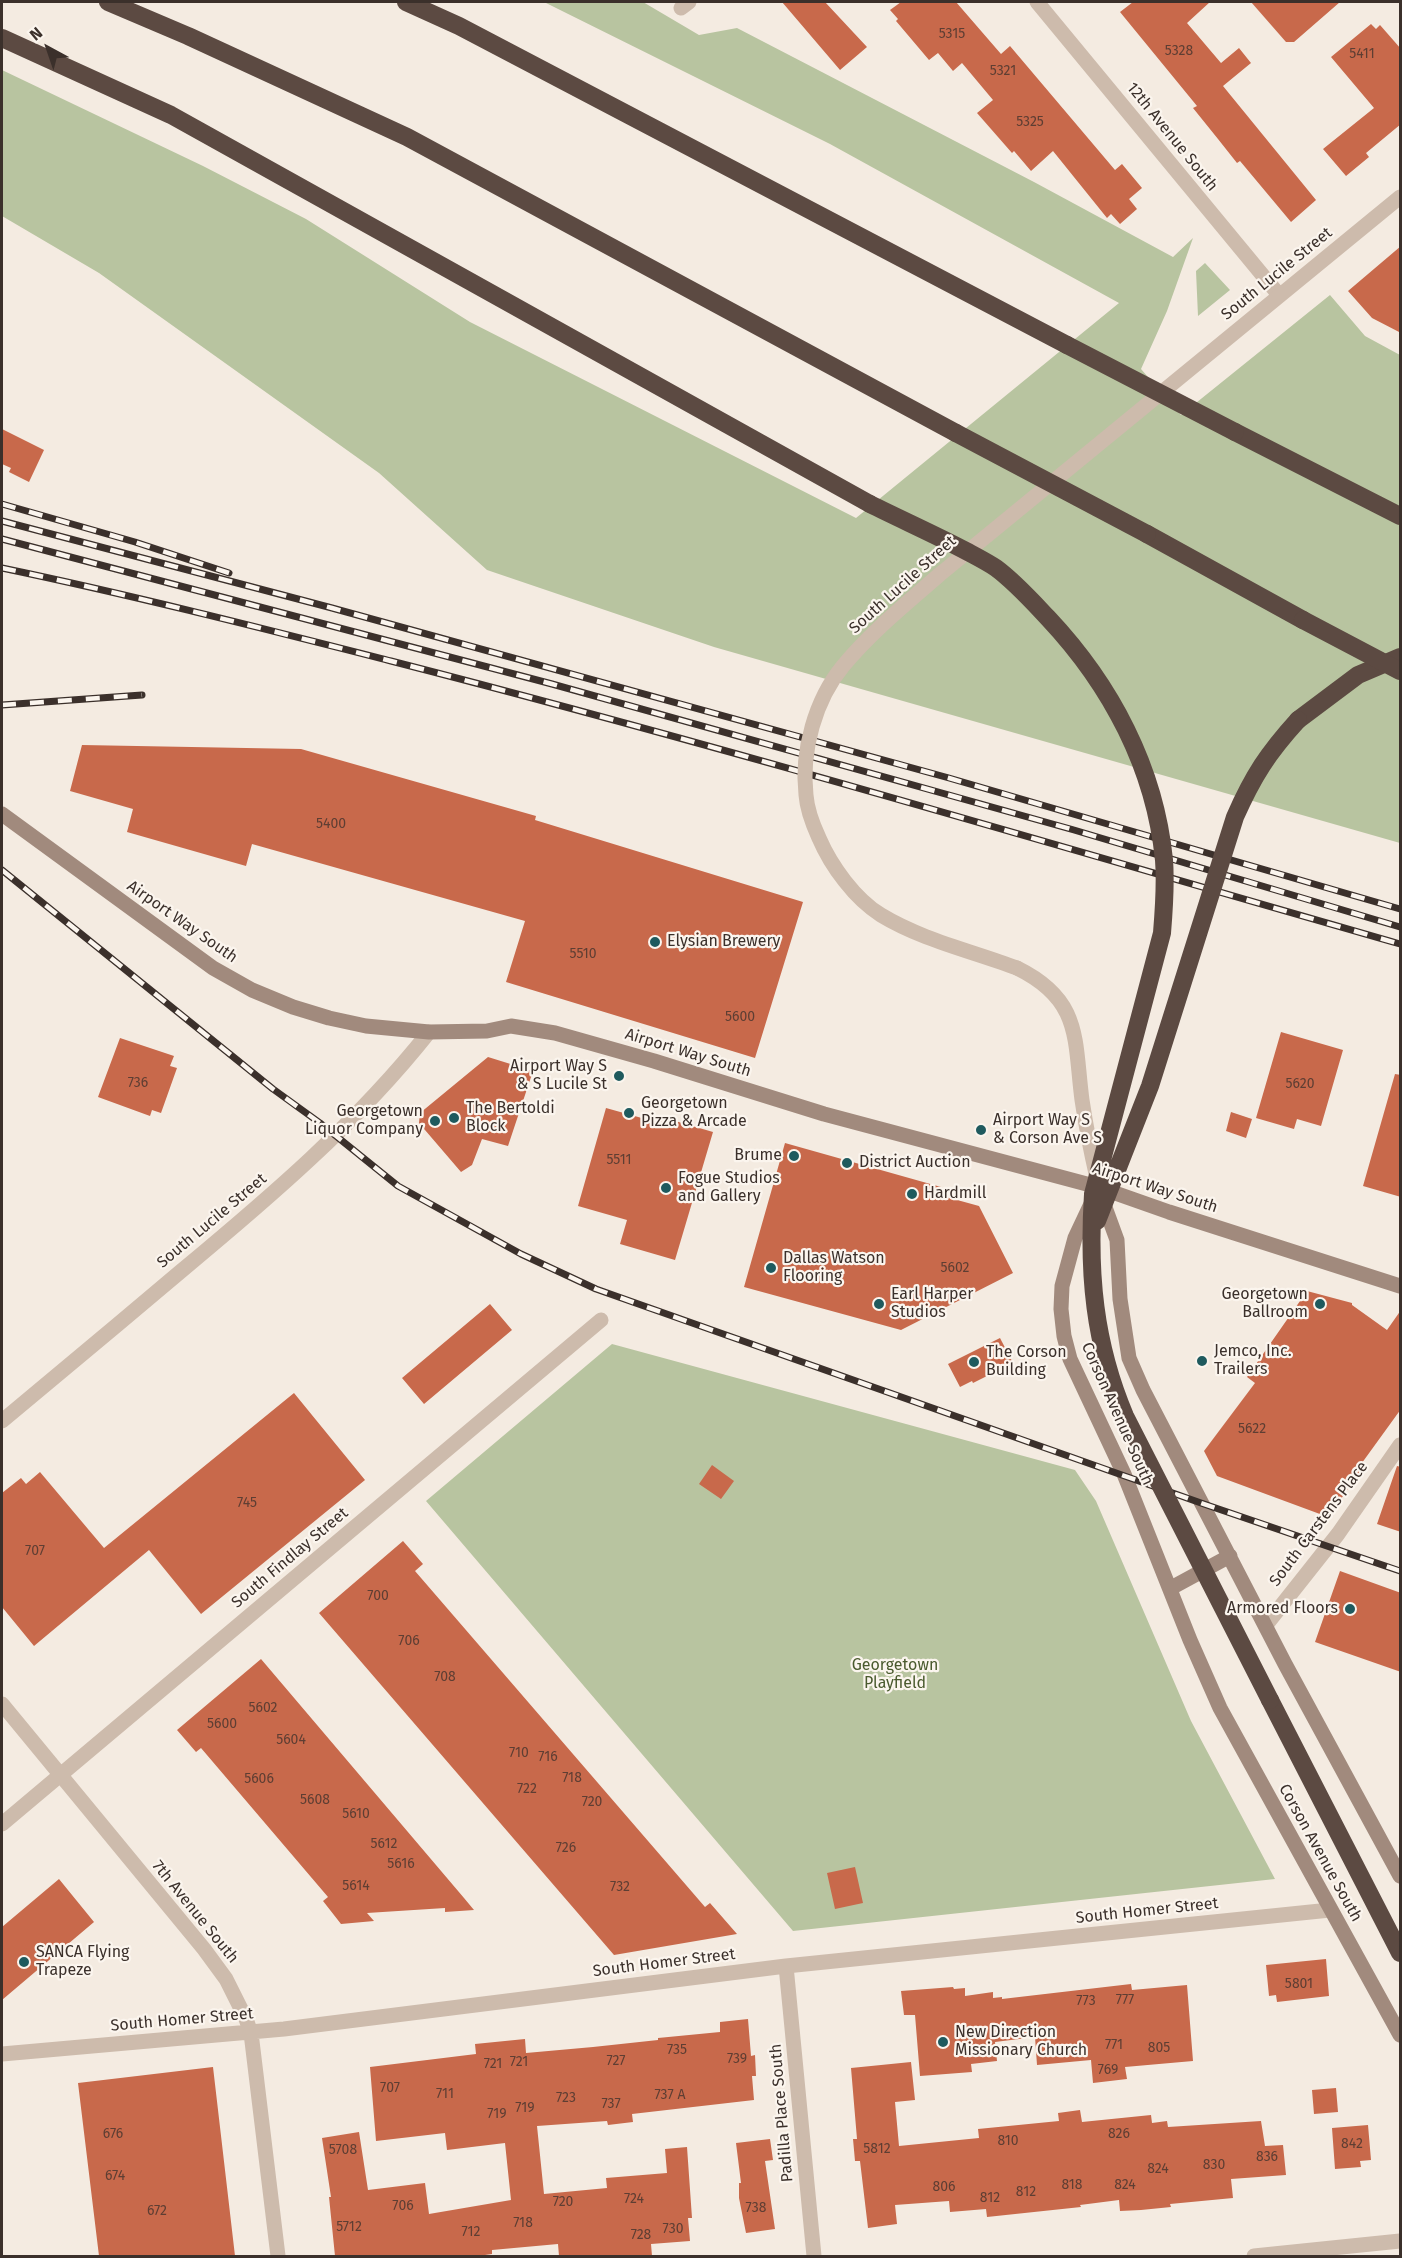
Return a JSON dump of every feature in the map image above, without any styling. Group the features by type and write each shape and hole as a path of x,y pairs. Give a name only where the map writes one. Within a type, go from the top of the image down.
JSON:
{"highway":[{"path":"108,2 188,36 407,137 1401,671"},
{"path":"406,2 459,26 1067,345 1399,514"},
{"path":"2,38 171,115 870,504 995,568 1071,643 1110,696 1148,781 1158,821 1164,860 1165,897 1162,933 1093,1194 1090,1238 1094,1301 1110,1381 1125,1416 1401,1953"},
{"path":"1090,1238 1150,1086 1235,817 1249,786 1265,758 1298,720 1358,675 1401,657"}],"main road":[{"name":"Airport Way South","path":"2,814 213,968 252,990 293,1007 366,1026 429,1032 487,1031 511,1026 545,1031 654,1061 815,1111 1098,1187 1401,1286"},
{"name":"Corson Avenue South","path":"1098,1187 1117,1240 1120,1299 1129,1358 1160,1425 1266,1625 1398,1865"},
{"name":"Corson Avenue South","path":"1098,1187 1075,1238 1063,1281 1061,1309 1064,1336 1070,1359 1124,1474 1190,1640 1220,1708 1401,2035"},
{"path":"1171,1588 1230,1556"}],"street":[{"name":"12th Avenue South","path":"1037,2 1279,295"},
{"name":"South Lucile Street","path":"1098,1187 1082,1099 1075,1031 1065,1007 1035,977 1017,968 905,929 879,914 858,896 823,849 813,824 806,796 805,760 819,706 841,668 873,633 939,575 1401,197"},
{"name":"South Lucile Street","path":"5,1418 281,1187 362,1110 395,1075 429,1032"},
{"name":"South Findlay Street","path":"2,1824 601,1320"},
{"name":"South Carstens Place","path":"1266,1625 1338,1534 1401,1445"},
{"name":"7th Avenue South","path":"2,1704 204,1949 226,1979 251,2033 278,2256"},
{"name":"South Homer Street","path":"2,2054 251,2033 786,1966 1330,1910"},
{"name":"Padilla Place South","path":"786,1966 814,2256"},
{"path":"1254,2256 1401,2241"}],"green space":[{"path":"544,2 643,2 699,35 737,28 1173,257 1193,238 1167,311 1141,369 1181,415 1330,295 1365,336 1400,355 1400,843 714,647 487,570 379,473 99,273 2,216 2,70 203,166 306,219 470,322 856,518 1119,303 830,144"},
{"path":"1205,263 1230,290 1198,316 1196,271"},
{"name":"Georgetown Playfield","path":"612,1344 1075,1470 1096,1501 1191,1721 1275,1879 793,1931 426,1501"}],"building":[{"path":"782,2 825,2 867,47 840,70"},
{"path":"901,2 956,2 1001,54 1010,46 1115,170 1122,164 1142,188 1129,199 1137,209 1120,224 1111,214 1107,218 1053,151 1031,171 977,113 993,100 962,63 953,71 938,53 929,60 896,21 898,19 890,10"},
{"path":"1133,2 1210,2 1187,23 1221,63 1239,48 1251,63 1223,86 1316,200 1291,222 1240,161 1237,163 1193,108 1197,106 1120,12"},
{"path":"1251,2 1340,2 1294,42 1286,42"},
{"path":"1371,24 1376,29 1380,25 1401,49 1401,124 1366,153 1369,157 1346,176 1323,149 1374,108 1331,57"},
{"path":"1401,246 1401,333 1372,318 1348,291"},
{"path":"2,429 44,450 29,482 9,472 11,468 2,464"},
{"path":"82,745 301,749 536,816 535,820 803,902 755,1058 506,982 525,921 252,844 246,866 127,832 133,809 70,791"},
{"path":"1281,1032 1343,1050 1321,1126 1297,1119 1294,1129 1256,1118"},
{"path":"120,1038 174,1056 170,1066 177,1068 161,1113 152,1110 150,1116 98,1097"},
{"name":"The Bertoldi Block","path":"488,1057 533,1071 508,1146 482,1139 472,1165 461,1172 419,1123 420,1113"},
{"path":"1395,1074 1401,1075 1401,1197 1363,1186"},
{"path":"606,1108 656,1122 658,1116 713,1132 675,1260 620,1244 627,1220 578,1206"},
{"path":"1231,1112 1252,1119 1246,1138 1226,1131"},
{"path":"785,1143 941,1187 939,1195 979,1206 1013,1273 901,1330 744,1287"},
{"path":"1307,1291 1352,1303 1387,1330 1401,1310 1401,1409 1359,1467 1363,1468 1328,1517 1217,1476 1204,1451 1255,1383 1247,1377"},
{"path":"490,1304 512,1330 424,1404 402,1378"},
{"name":"The Corson Building","path":"1000,1338 1013,1363 960,1387 948,1364"},
{"path":"294,1393 365,1480 201,1614 149,1550 34,1646 2,1607 2,1493 21,1478 26,1484 40,1472 104,1548"},
{"path":"712,1465 734,1481 721,1499 699,1484"},
{"path":"1397,1466 1401,1467 1401,1532 1377,1524"},
{"path":"403,1541 423,1564 415,1571 705,1907 710,1903 737,1934 614,1955 319,1613"},
{"path":"1340,1571 1401,1593 1401,1672 1315,1642"},
{"path":"261,1659 474,1910 445,1912 445,1908 367,1913 374,1921 341,1924 323,1901 328,1897 201,1748 196,1752 177,1730"},
{"path":"855,1867 863,1903 835,1909 827,1873"},
{"name":"SANCA Flying Trapeze","path":"59,1879 94,1922 2,2000 2,1927"},
{"path":"1326,1959 1329,1996 1277,2002 1276,1995 1269,1996 1266,1965"},
{"path":"1131,1984 1132,1990 1187,1985 1193,2061 1125,2067 1127,2079 1093,2083 1091,2060 1037,2065 1035,2037 995,2042 997,2061 971,2064 972,2072 920,2076 915,2015 904,2015 901,1991 953,1987 954,1989 965,1988 965,1996 993,1992 993,1998 1002,1997 1002,1999"},
{"path":"748,2019 751,2056 755,2055 756,2076 752,2076 754,2100 632,2114 633,2122 608,2125 607,2121 537,2126 544,2194 607,2188 606,2178 667,2173 665,2149 687,2147 692,2218 688,2218 690,2241 651,2244 652,2256 559,2256 558,2244 492,2250 492,2254 478,2256 335,2256 329,2197 331,2197 322,2138 359,2132 368,2190 425,2183 429,2214 511,2200 505,2143 447,2150 445,2133 376,2141 370,2067 476,2054 475,2044 525,2039 526,2053 593,2047 720,2032 720,2022"},
{"path":"911,2062 915,2100 895,2102 899,2146 979,2138 978,2129 1059,2121 1058,2113 1080,2110 1082,2122 1151,2115 1152,2123 1167,2121 1168,2127 1261,2121 1265,2146 1283,2145 1286,2175 1231,2179 1233,2198 1170,2204 1171,2207 1141,2210 1120,2211 1119,2200 1080,2205 1081,2207 987,2217 986,2209 950,2212 949,2201 895,2205 897,2224 868,2228 860,2161 855,2161 853,2139 857,2139 851,2068"},
{"path":"213,2067 235,2256 99,2256 78,2083"},
{"path":"1336,2088 1338,2112 1314,2114 1312,2090"},
{"path":"1368,2125 1371,2160 1360,2161 1361,2167 1335,2169 1332,2128"},
{"path":"770,2139 773,2160 765,2161 775,2229 746,2233 739,2198 739,2183 741,2183 736,2143"}],"railway":[{"path":"2,504 135,542 229,573"},
{"path":"2,521 332,608 949,778 1400,909"},
{"path":"2,539 552,684 1074,830 1400,927"},
{"path":"2,568 196,612 645,728 1400,944"},
{"path":"2,705 142,695"},
{"path":"2,870 273,1089 320,1123 398,1186 521,1254 596,1289 1400,1571"}],"place":[{"name":"Elysian Brewery","path":"655,942"},
{"name":"Airport Way S & S Lucile St","path":"619,1076"},
{"name":"Georgetown Pizza & Arcade","path":"629,1113"},
{"name":"The Bertoldi Block","path":"454,1118"},
{"name":"Georgetown Liquor Company","path":"435,1121"},
{"name":"Airport Way S & Corson Ave S","path":"981,1130"},
{"name":"Brume","path":"794,1156"},
{"name":"District Auction","path":"847,1163"},
{"name":"Fogue Studios and Gallery","path":"666,1188"},
{"name":"Hardmill","path":"912,1194"},
{"name":"Dallas Watson Flooring","path":"771,1268"},
{"name":"Earl Harper Studios","path":"879,1304"},
{"name":"Georgetown Ballroom","path":"1320,1304"},
{"name":"Jemco, Inc. Trailers","path":"1202,1361"},
{"name":"The Corson Building","path":"974,1362"},
{"name":"Armored Floors","path":"1350,1609"},
{"name":"SANCA Flying Trapeze","path":"24,1962"},
{"name":"New Direction Missionary Church","path":"943,2042"}]}
